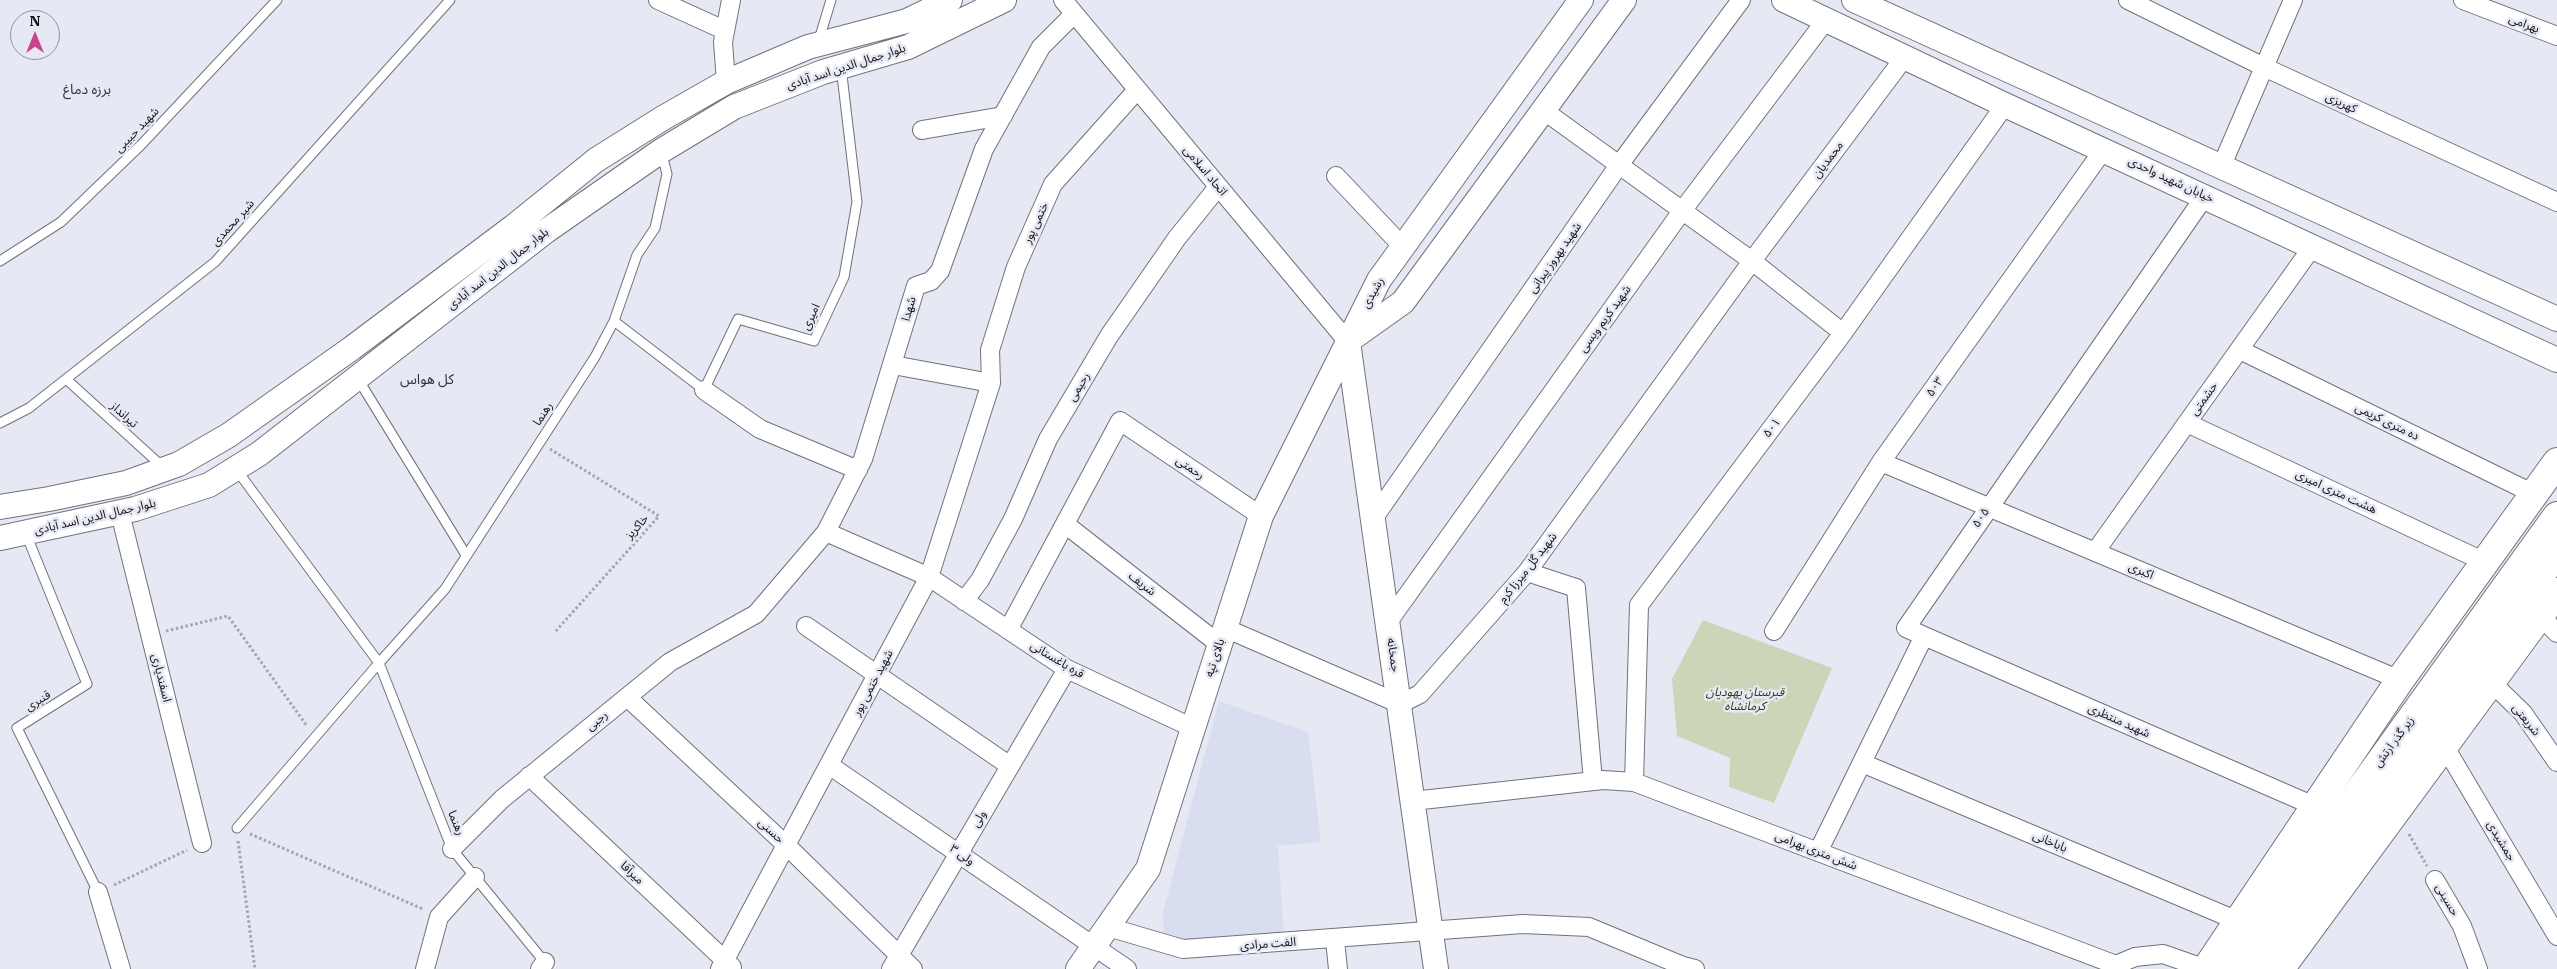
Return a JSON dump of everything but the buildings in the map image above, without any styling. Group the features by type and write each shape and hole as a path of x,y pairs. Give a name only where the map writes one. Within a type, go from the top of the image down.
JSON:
{"main road":[{"name":"بلوار جمال الدین اسد آبادی","path":"0,507 126,483 179,464 221,440 252,419 497,239 596,160 647,128 726,82 817,45 907,21 950,0"},
{"name":"بلوار جمال الدین اسد آبادی","path":"0,538 120,513 209,485 234,467 259,454 546,232 661,150 734,108 841,67 908,47 1004,0"},
{"name":"رشیدی","path":"1348,342 1379,280 1581,0"},
{"name":"رشیدی","path":"1348,342 1402,302 1624,0"},
{"name":"خیابان شهید واحدی","path":"1784,0 1904,58 2557,360"},
{"path":"1854,0 2222,165 2557,319"},
{"path":"647,128 661,150"},
{"name":"بالای تپه","path":"1078,969 1148,868 1261,516 1348,342"},
{"name":"جمخانه","path":"1348,342 1436,969"},
{"path":"2206,969 2400,680 2557,462"},
{"path":"165,469 178,495"},
{"name":"زیر گذر ارتش","path":"2231,969 2557,516"},
{"name":"زیر گذر ارتش","path":"2256,969 2557,552"},
{"path":"2280,969 2491,682 2549,624 2557,592"}],"street":[{"path":"658,0 724,30"},
{"path":"726,82 724,30 731,0"},
{"name":"اتحاد اسلامی","path":"1063,0 1348,342"},
{"name":"شهید بهروز پیرانی","path":"1373,519 1619,165 1741,0"},
{"name":"کهریزی","path":"2128,0 2266,68 2557,202"},
{"path":"2222,165 2266,68 2294,0"},
{"name":"بهرامی","path":"2473,2 2557,36"},
{"name":"شهدا","path":"756,614 826,532 858,470 893,365 916,286 931,282 940,271 984,149 1041,47 1074,14"},
{"name":"شهید کریم ویسی","path":"1388,622 1682,211 1826,20"},
{"name":"محمدیان","path":"1752,261 1904,58"},
{"name":"ختمی پور","path":"991,383 990,350 1016,267 1054,184 1137,90"},
{"name":"۵۰۱","path":"1634,782 1639,605 1843,333 2005,105"},
{"path":"1543,110 1752,261 1843,333"},
{"path":"922,130 1003,116"},
{"name":"۵۰۳","path":"1774,631 1881,462 2104,149"},
{"path":"1336,176 1403,247"},
{"name":"رحیمی","path":"964,601 980,580 1013,519 1048,439 1109,336 1177,238 1218,187"},
{"name":"۵۰۵","path":"1924,636 1906,628 2205,196"},
{"name":"حشمتی","path":"2095,552 2313,246"},
{"name":"شهید گل میرزا کرم","path":"1400,704 1420,694 1527,572 1752,261"},
{"name":"ده متری کریمی","path":"2240,350 2534,494"},
{"path":"893,365 991,383"},
{"name":"شهید ختمی پور","path":"726,966 786,845 929,578 991,383"},
{"path":"704,390 760,429 858,470"},
{"name":"رحمتی","path":"1065,524 1120,421 1261,516"},
{"name":"هشت متری امیری","path":"2187,422 2485,562"},
{"name":"اکبری","path":"1881,462 2400,680"},
{"name":"اسفندیاری","path":"120,513 202,843"},
{"path":"1008,630 1065,524"},
{"name":"شریف","path":"1065,524 1222,636"},
{"name":"قره باغستانی","path":"826,532 929,578 1067,669 1193,728"},
{"path":"1527,572 1576,588 1593,781"},
{"name":"رجبی","path":"452,849 502,799 670,662 756,614"},
{"path":"806,626 878,673 1010,766"},
{"path":"1222,636 1400,704"},
{"path":"1818,852 1924,636"},
{"name":"شهید منتظری","path":"1924,636 2314,806"},
{"name":"ولی","path":"895,962 1067,669"},
{"name":"شریعتی","path":"2491,682 2523,713 2557,762"},
{"name":"حسنی","path":"627,697 786,845 895,962 913,969"},
{"name":"جمشیدی","path":"2444,746 2557,936"},
{"name":"باباخانی","path":"1862,763 2238,920"},
{"name":"ولی ۳","path":"829,765 958,853 1101,937 1127,969"},
{"name":"میرآقا","path":"529,776 726,966"},
{"name":"شش متری بهرامی","path":"1414,802 1593,781 1634,782 2110,967 2135,957 2163,954 2206,969"},
{"path":"425,969 439,916 475,877"},
{"name":"حسینی","path":"2435,880 2462,926 2478,969"},
{"path":"98,892 121,969"},
{"name":"الفت مرادی","path":"1101,937 1183,950 1335,940 1432,930 1523,924 1589,927 1683,966 1695,969"},
{"path":"1335,940 1338,969"}],"lane":[{"name":"شهید حبیبی","path":"0,261 61,222 141,145 277,0"},
{"name":"شیر محمدی","path":"0,423 29,408 214,262 450,0"},
{"path":"817,45 831,0"},
{"name":"امیری","path":"704,390 738,319 814,341 844,277 857,202 841,67"},
{"name":"رهنما","path":"378,663 445,589 595,357 614,321 637,256 655,228 667,174 661,150"},
{"path":"614,321 704,390"},
{"path":"357,378 466,555"},
{"name":"تیرانداز","path":"66,379 165,469"},
{"name":"رهنما","path":"234,467 378,663 452,849 545,967"},
{"name":"قنبری","path":"25,533 87,684 18,728 98,892"},
{"path":"237,828 316,739 378,663"}],"path":[{"name":"خاکریز","path":"539,442 659,516 554,633"},
{"path":"150,635 228,616 316,739"},
{"path":"237,828 439,916"},
{"path":"237,828 254,969"},
{"name":"حسینی","path":"2408,834 2435,880"},
{"path":"98,892 202,843"}],"shaded area":[{"path":"1219,701 1308,732 1321,842 1278,846 1284,938 1164,940 1163,912"}],"green space":[{"name":"قبرستان یهودیان کرمانشاه","path":"1703,620 1832,668 1774,803 1729,787 1730,758 1677,736 1672,679"}],"district":[{"name":"برزه دماغ","path":"87,90"},
{"name":"کل هواس","path":"427,380"}]}
